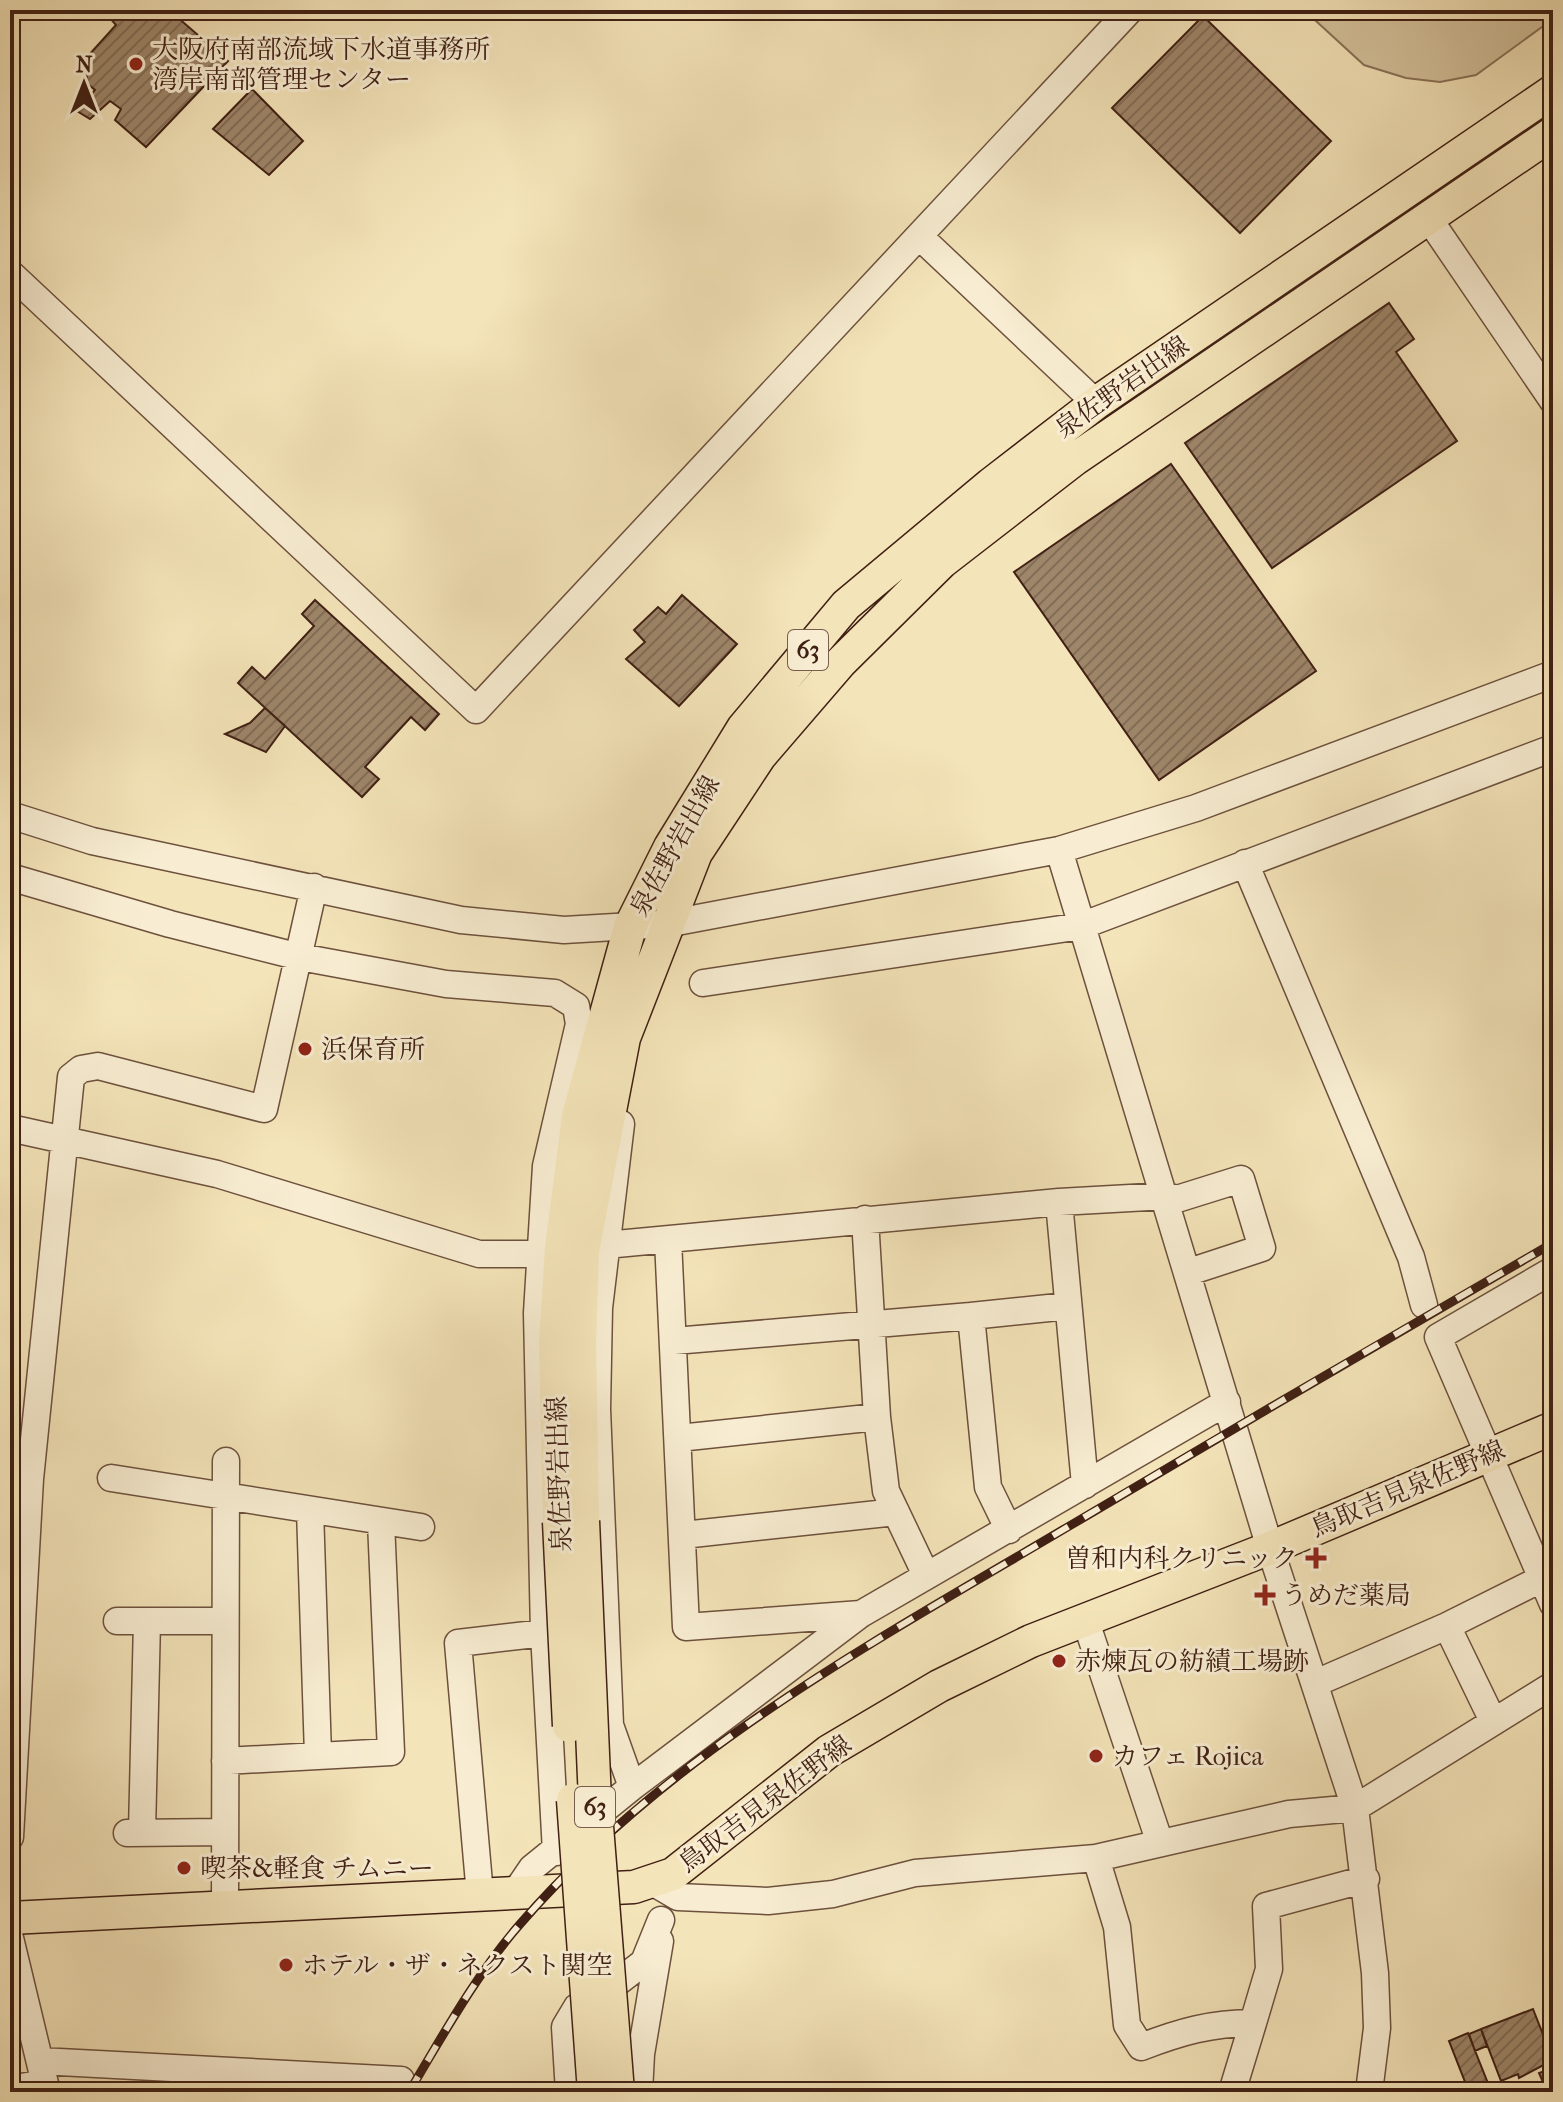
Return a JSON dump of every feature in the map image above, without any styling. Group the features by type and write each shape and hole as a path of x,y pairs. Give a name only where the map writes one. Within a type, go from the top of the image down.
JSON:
{"main road":[{"name":"泉佐野岩出線","path":"618,2092 555,1344 561,1248 578,1116 630,927 670,847 743,728 846,605 991,484 1096,403 1553,91"},
{"name":"泉佐野岩出線","path":"594,2092 578,1898 571,1521 583,1251 606,1118 633,1013 696,853 760,756 840,663 942,562 1075,459 1553,133"},
{"name":"鳥取吉見泉佐野線","path":"10,1918 634,1887 654,1883 673,1874 829,1751 939,1686 1085,1619 1270,1548 1553,1428"}],"street":[{"path":"10,273 476,710 1130,10"},
{"path":"1429,219 1553,401"},
{"path":"919,236 1096,403"},
{"path":"10,815 92,841 461,920 564,930 666,924 1059,850 1196,808 1553,674"},
{"path":"703,983 1081,926 1553,748"},
{"path":"1059,850 1270,1548 1355,1808 1366,1879 1377,2028 1369,2092"},
{"path":"1245,863 1411,1257 1424,1305"},
{"path":"10,877 170,924 300,957 446,984 555,993 576,1006 579,1024 546,1166 538,1254 537,1404 544,1633 556,1852"},
{"path":"10,1837 20,1476 71,1077 81,1069 98,1066 264,1109 314,887"},
{"path":"632,1787 610,1725 597,1409 599,1308 633,1013"},
{"path":"10,1128 217,1174 479,1254 538,1254"},
{"path":"606,1245 1059,1202 1166,1196 1177,1199 1241,1179 1262,1248 1189,1272"},
{"path":"1059,1202 1085,1485"},
{"path":"865,1219 877,1417 886,1491 926,1575"},
{"path":"668,1240 686,1627 861,1614"},
{"path":"1553,1270 1438,1337 1547,1576 1553,1604"},
{"path":"674,1341 1068,1306"},
{"path":"971,1316 988,1487 1009,1530"},
{"path":"515,1893 532,1868 556,1852 632,1787 861,1614 1227,1402"},
{"path":"679,1438 877,1417"},
{"path":"225,1907 226,1461"},
{"path":"111,1478 421,1527"},
{"path":"310,1510 318,1755"},
{"path":"683,1535 896,1512"},
{"path":"225,1761 391,1752 381,1522"},
{"path":"1316,1683 1447,1626 1547,1576"},
{"path":"1085,1619 1160,1843"},
{"path":"117,1621 225,1621"},
{"path":"147,1621 135,1832 225,1832"},
{"path":"1447,1626 1493,1721"},
{"path":"480,1895 458,1643 544,1633"},
{"path":"654,1883 678,1897 768,1901 833,1894 915,1873 1096,1858 1289,1814 1355,1808 1553,1685"},
{"path":"1096,1858 1117,1927 1127,2025 1141,2047 1190,2028 1219,2023 1253,2023"},
{"path":"1232,2092 1269,1969 1266,1906 1366,1879"},
{"path":"639,2092 661,1920 661,1903 654,1883"},
{"path":"569,2092 565,2027 577,2007 605,1992 644,1962 661,1920"},
{"path":"10,1938 17,1996 44,2079"},
{"path":"605,1992 623,2000 635,2016 644,2037"},
{"path":"10,2089 44,2079 401,2080"}],"shaded area":[{"path":"1304,10 1553,10 1553,19 1476,75 1440,82 1406,78 1364,65"}],"building":[{"path":"117,10 169,10 228,61 146,147 115,120 121,109 110,101 90,119 77,111 95,90 84,81 87,77 78,67 116,25 110,18"},
{"path":"1203,16 1331,141 1240,233 1112,108"},
{"path":"252,89 303,141 269,175 213,129"},
{"path":"1389,303 1414,339 1396,352 1457,441 1272,568 1185,443"},
{"path":"1171,464 1316,671 1159,780 1014,572"},
{"path":"682,595 737,644 679,706 626,659 645,642 634,630 658,607 666,614"},
{"path":"315,600 439,714 425,730 411,717 365,767 379,779 362,797 238,683 252,667 265,679 314,626 302,614"},
{"path":"265,708 285,726 266,752 225,734 250,723"},
{"path":"1533,2009 1553,2060 1519,2078 1518,2074 1501,2081 1481,2029"},
{"path":"1481,2029 1487,2046 1475,2051 1469,2034"},
{"path":"1468,2033 1489,2086 1473,2092 1469,2092 1449,2041"},
{"path":"1553,2068 1553,2086 1546,2089 1539,2073"}],"railway":[{"path":"409,2092 475,1983 521,1923 580,1861 643,1804 710,1751 780,1702 924,1611 1553,1243"}],"place":[{"name":"大阪府南部流域下水道事務所 湾岸南部管理センター","path":"136,64"},
{"name":"浜保育所","path":"305,1049"},
{"name":"曽和内科クリニック","path":"1316,1558"},
{"name":"うめだ薬局","path":"1265,1595"},
{"name":"赤煉瓦の紡績工場跡","path":"1059,1661"},
{"name":"カフェ Rojica","path":"1096,1756"},
{"name":"喫茶&軽食 チムニー","path":"184,1868"},
{"name":"ホテル・ザ・ネクスト関空","path":"286,1965"}]}
